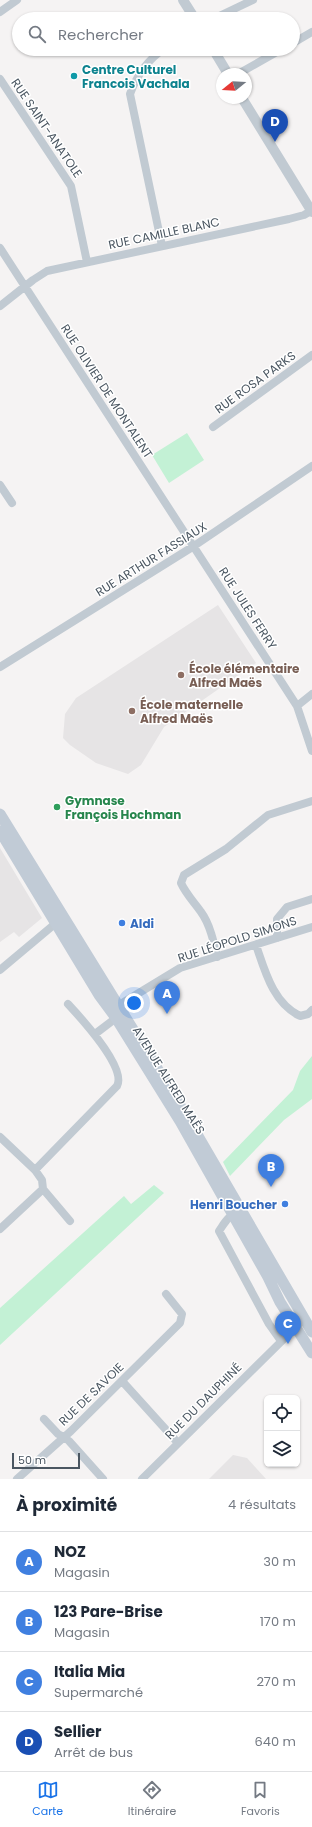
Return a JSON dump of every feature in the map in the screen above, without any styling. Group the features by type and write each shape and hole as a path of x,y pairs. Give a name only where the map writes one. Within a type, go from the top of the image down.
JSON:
{"main road":[{"name":"AVENUE ALFRED MAËS","path":"0,814 120,1007 228,1186 238,1213 280,1302 300,1323"},
{"name":"AVENUE ALFRED MAËS","path":"0,831 99,995 116,1018 238,1213"},
{"path":"300,1323 312,1332"},
{"path":"300,1323 312,1354"}],"street":[{"path":"182,0 190,12"},
{"path":"228,12 253,0"},
{"path":"0,12 12,1"},
{"path":"300,39 312,32"},
{"path":"153,56 135,82 130,94 162,246"},
{"path":"217,56 224,68"},
{"path":"249,68 270,56"},
{"name":"RUE SAINT-ANATOLE","path":"0,79 72,186 87,262"},
{"path":"246,104 312,212"},
{"name":"RUE CAMILLE BLANC","path":"0,306 47,272 312,212"},
{"name":"RUE OLIVIER DE MONTALENT","path":"0,248 194,546"},
{"name":"RUE ROSA PARKS","path":"213,427 312,355"},
{"name":"RUE ARTHUR FASSIAUX","path":"0,667 194,546 312,466"},
{"path":"0,485 12,503"},
{"name":"RUE JULES FERRY","path":"194,546 297,706 312,751"},
{"path":"297,706 312,694"},
{"path":"217,957 210,932 202,913 186,893 181,883 184,875 226,849 268,816 312,801"},
{"path":"277,938 277,919 287,907 312,899"},
{"path":"0,970 56,923"},
{"name":"RUE LÉOPOLD SIMONS","path":"120,1007 124,1002 180,968 312,927"},
{"path":"256,945 268,978 278,997 290,1011 300,1016 308,1014 312,1010"},
{"path":"35,1170 117,1086 120,1081 118,1072 95,1034 68,1004"},
{"path":"95,1034 116,1018 120,1007"},
{"path":"0,1137 35,1170 42,1180 43,1189 70,1221"},
{"path":"0,1229 43,1189"},
{"path":"238,1213 228,1218 219,1231 269,1324 281,1341"},
{"name":"RUE DE SAVOIE","path":"17,1479 64,1437 180,1323 182,1314 166,1294"},
{"name":"RUE DU DAUPHINÉ","path":"142,1479 300,1323"},
{"path":"122,1381 178,1443"},
{"path":"44,1419 58,1434 64,1437 103,1479"}],"shaded area":[{"path":"218,605 256,663 164,727 141,765 128,774 96,763 70,745 63,738 65,714 76,698"},
{"path":"0,848 42,918 19,937 14,932 0,942"},
{"path":"233,1455 247,1458 266,1479 209,1479"}],"green space":[{"path":"187,433 204,460 169,483 152,455"},
{"path":"312,1056 312,1099 284,1120 230,1176 223,1162 293,1090 300,1071"},
{"path":"154,1185 164,1193 0,1345 0,1308 124,1196 131,1204"}],"place":[{"name":"Centre Culturel Francois Vachala","path":"74,76"},
{"name":"Sellier","path":"275,142"},
{"name":"École élémentaire Alfred Maës","path":"181,675"},
{"name":"École maternelle Alfred Maës","path":"132,711"},
{"name":"Gymnase François Hochman","path":"57,807"},
{"name":"Aldi","path":"122,923"},
{"name":"NOZ","path":"167,1014"},
{"name":"123 Pare-Brise","path":"271,1187"},
{"name":"Henri Boucher","path":"285,1204"},
{"name":"Italia Mia","path":"288,1344"}]}
